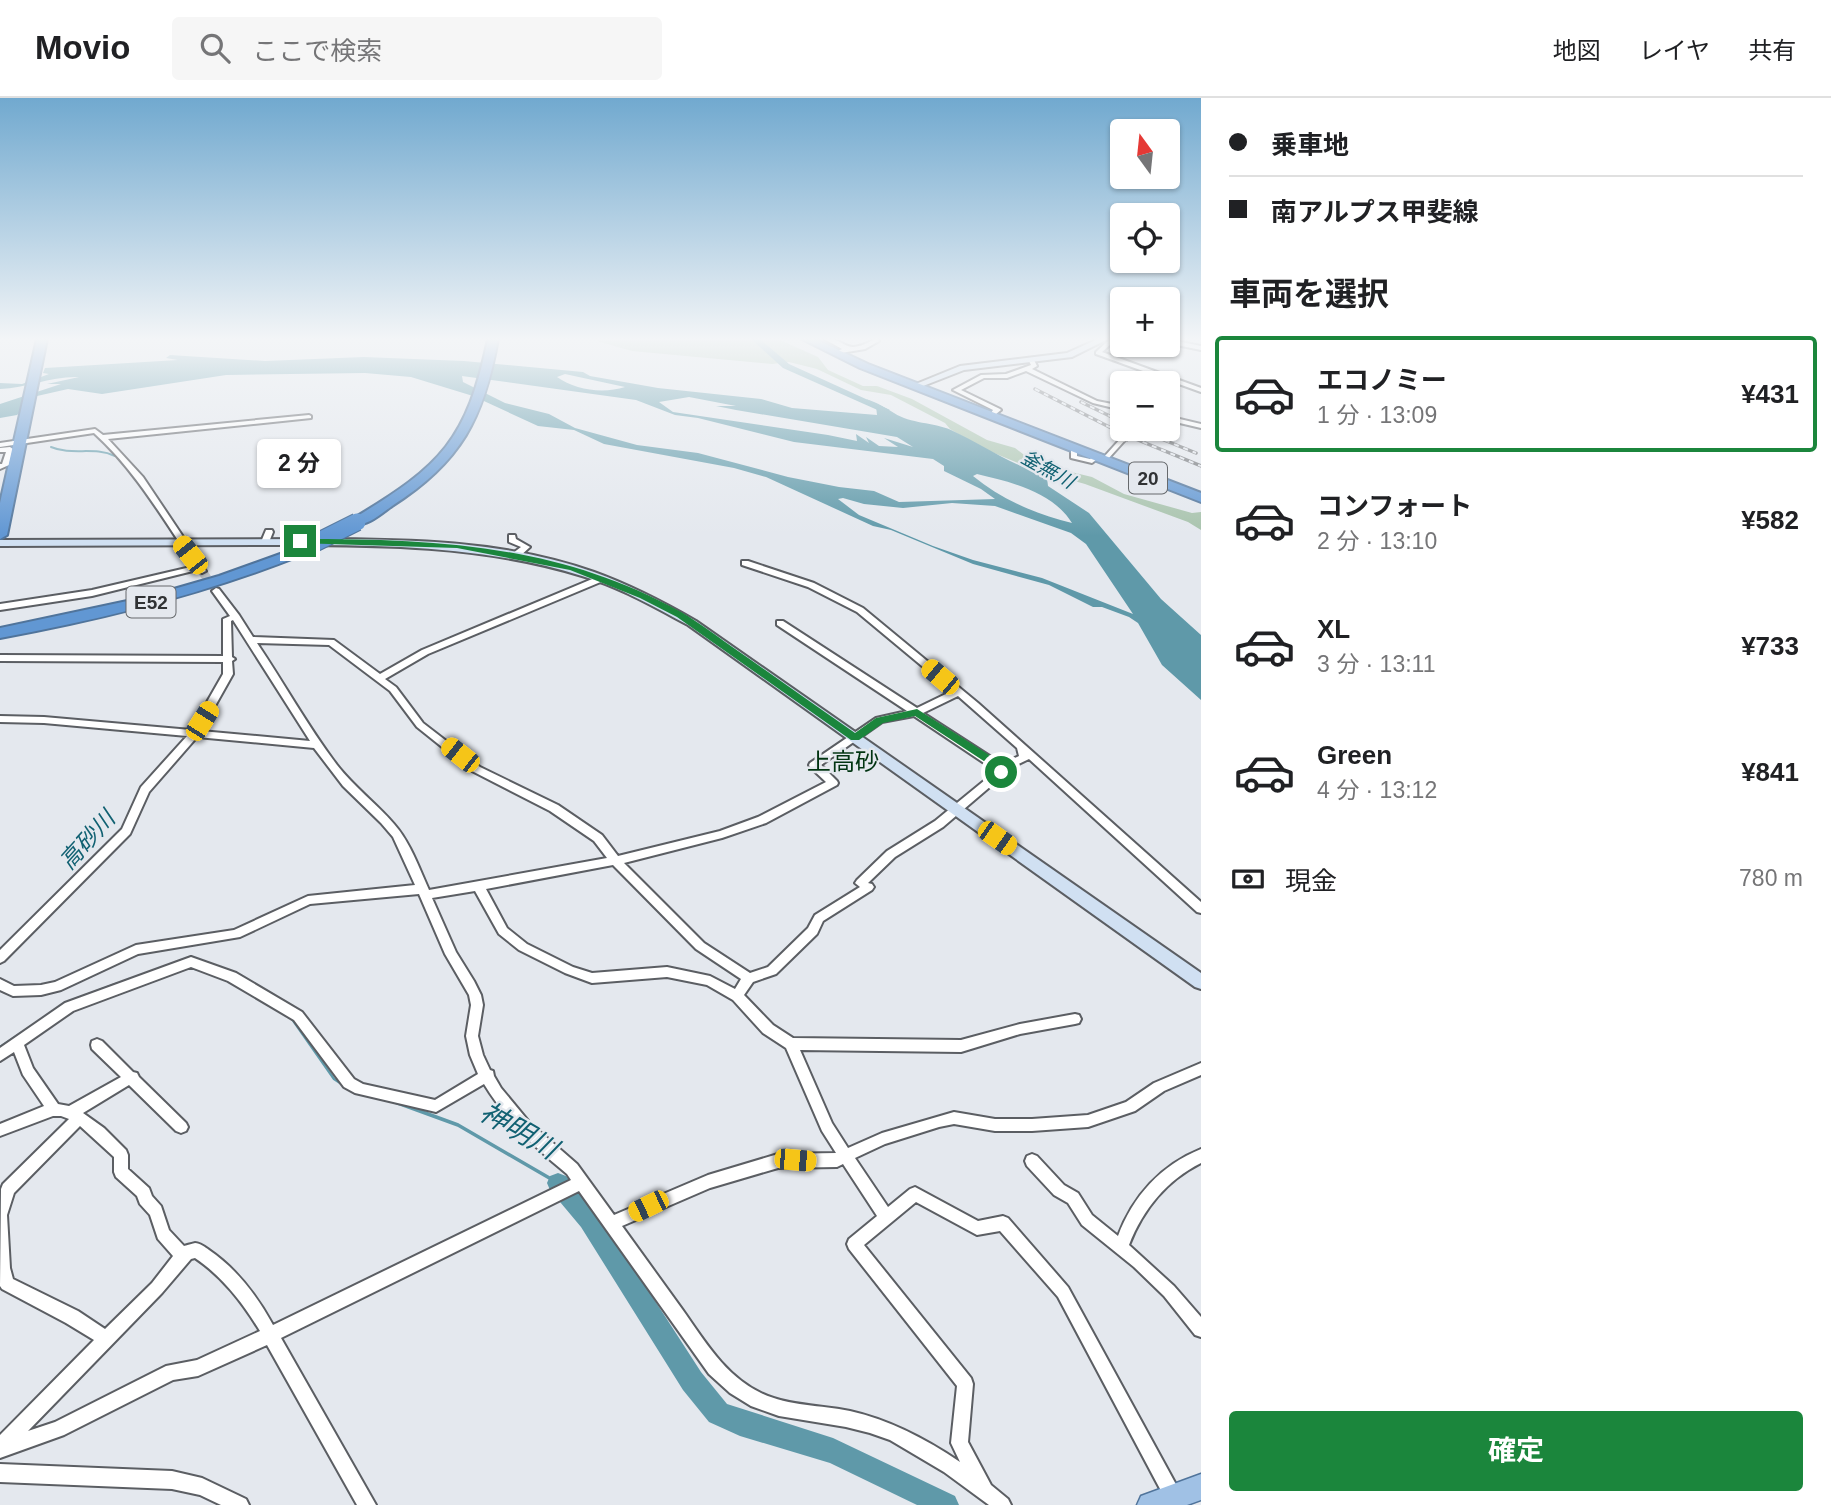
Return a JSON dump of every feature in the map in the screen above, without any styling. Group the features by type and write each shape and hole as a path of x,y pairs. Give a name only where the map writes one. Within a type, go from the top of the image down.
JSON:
{"highway":[{"path":"0,535 30,405"},
{"name":"E52","path":"0,633 176,595 297,552 359,521 423,478 453,447 477,405"},
{"name":"20","path":"965,405 1074,450 1100,457"},
{"name":"20","path":"971,405 1201,496"}],"main road":[{"path":"0,543 181,542 267,537 405,541 457,545 572,568 680,615 1201,982"},
{"path":"1162,1501 1201,1487"}],"street":[{"path":"987,405 998,410 993,413"},
{"path":"0,445 309,417"},
{"path":"1180,421 1201,426"},
{"path":"0,607 103,591 201,569 181,542 154,496 124,457 100,435"},
{"path":"1100,457 1120,441"},
{"path":"0,450 10,449 5,465 0,467"},
{"path":"512,537 512,540 526,547 516,555"},
{"path":"745,564 811,585 853,605 1001,729 1201,909"},
{"path":"380,678 425,652 600,579"},
{"path":"216,591 253,640 269,671 292,701 318,745 349,786 399,839 450,953 477,998 478,1010 472,1033 488,1075 510,1110 581,1182 670,1308 728,1383 779,1411 841,1419 893,1432 984,1488 1002,1505"},
{"path":"0,958 126,831 145,790 193,736 228,674 230,659 227,619 236,617"},
{"path":"780,623 1001,768"},
{"path":"253,640 331,642 393,689 421,725 476,769 554,807 598,838 615,861 700,946 749,978"},
{"path":"0,657 230,659"},
{"path":"0,984 13,991 41,990 57,986 136,950 236,934 315,899 425,892 478,885 615,861 722,834 762,820 833,783 814,765 879,720 917,712 958,692"},
{"path":"0,719 56,721 193,736 318,745"},
{"path":"737,996 749,978 772,971 813,931 819,918 864,885 891,853 957,810 1001,772 1001,768 1025,757 1001,729"},
{"path":"478,885 503,930 523,947 569,970 592,978 667,972 710,981 737,996 768,1029 791,1044 961,1046 1020,1029 1075,1019"},
{"path":"181,942 191,962"},
{"path":"0,1055 69,1007 191,962 232,977 298,1016 340,1076 360,1089 436,1106 488,1075"},
{"path":"17,1043 28,1071 54,1109 74,1116 99,1132 121,1155 121,1172 144,1193 145,1199 156,1211 163,1234 183,1256"},
{"path":"791,1044 827,1127 885,1216"},
{"path":"97,1045 181,1128"},
{"path":"612,1223 708,1182 778,1161 837,1160 881,1139 954,1118 995,1125 1088,1121 1130,1107 1159,1087 1201,1069"},
{"path":"107,1339 72,1317 6,1284 2,1268 0,1216 8,1189 74,1116 132,1077"},
{"path":"0,1130 54,1109"},
{"path":"1121,1247 1129,1224 1167,1173 1201,1156"},
{"path":"1032,1161 1059,1190 1073,1198 1087,1220 1121,1247 1168,1291 1201,1329"},
{"path":"0,1448 58,1429 172,1373 198,1368 272,1335 581,1182"},
{"path":"984,1488 959,1443 965,1384 854,1244 915,1194 977,1228 1003,1223 1063,1292 1162,1501"},
{"path":"0,1448 107,1339 183,1256 196,1250 216,1261 237,1283 272,1335 367,1505"},
{"path":"0,1474 173,1480 202,1487 240,1505"}],"green space":[{"path":"910,405 922,405 987,440 1015,448 1027,457 1034,456 1067,471 1092,477 1124,494 1192,513 1201,512 1201,530 1188,522 1085,484 1032,469 982,448 950,429 945,423"}],"water":[{"path":"0,405 28,405 17,415 0,418"},
{"path":"492,405 512,405 549,414 575,428 637,445 698,453 788,477 874,491 899,502 995,499 944,471 944,466 933,459 794,442 698,418 675,415 648,405 663,405 673,412 857,441 856,434 879,446 898,447 884,438 913,447 897,437 716,406 780,405 877,415 874,405 878,405 901,417 951,430 1047,478 1048,486 1089,513 1161,599 1201,635 1201,700 1162,665 1138,623 1129,617 1102,607 1093,607 1049,585 973,564 891,530 873,526 766,477 734,468 604,444 574,430 538,426","holes":["977,474 990,477 1043,496 1064,512 1072,523 1020,505 973,476","838,499 903,508 952,503 995,506 1071,533 1086,544 1133,614 1042,578 973,560 933,546 859,515"]}],"waterway":[{"path":"873,405 885,410"},
{"path":"51,447 115,456"},
{"name":"神明川","path":"186,967 200,970"},
{"name":"神明川","path":"73,1000 116,984"},
{"name":"神明川","path":"292,1019 334,1079 343,1085"},
{"name":"神明川","path":"0,1047 41,1020"},
{"name":"神明川","path":"395,1102 458,1125 558,1183"},
{"name":"神明川","path":"558,1183 589,1219 692,1381 718,1413 740,1423 833,1451 946,1505"}],"tunnel":[{"path":"202,571 216,591"}],"railway":[{"path":"1066,405 1121,433 1201,466"},
{"path":"1086,405 1110,416"},
{"path":"1166,441 1196,453"}],"district":[{"name":"上高砂","path":"843,762"}],"route":[{"path":"300,541 405,541 457,545 508,553 572,568 643,596 680,615 855,738 879,720 917,712 1001,768 1001,772"}],"water label":[{"name":"釜無川","path":"1048,469"},
{"name":"高砂川","path":"87,840"}]}
